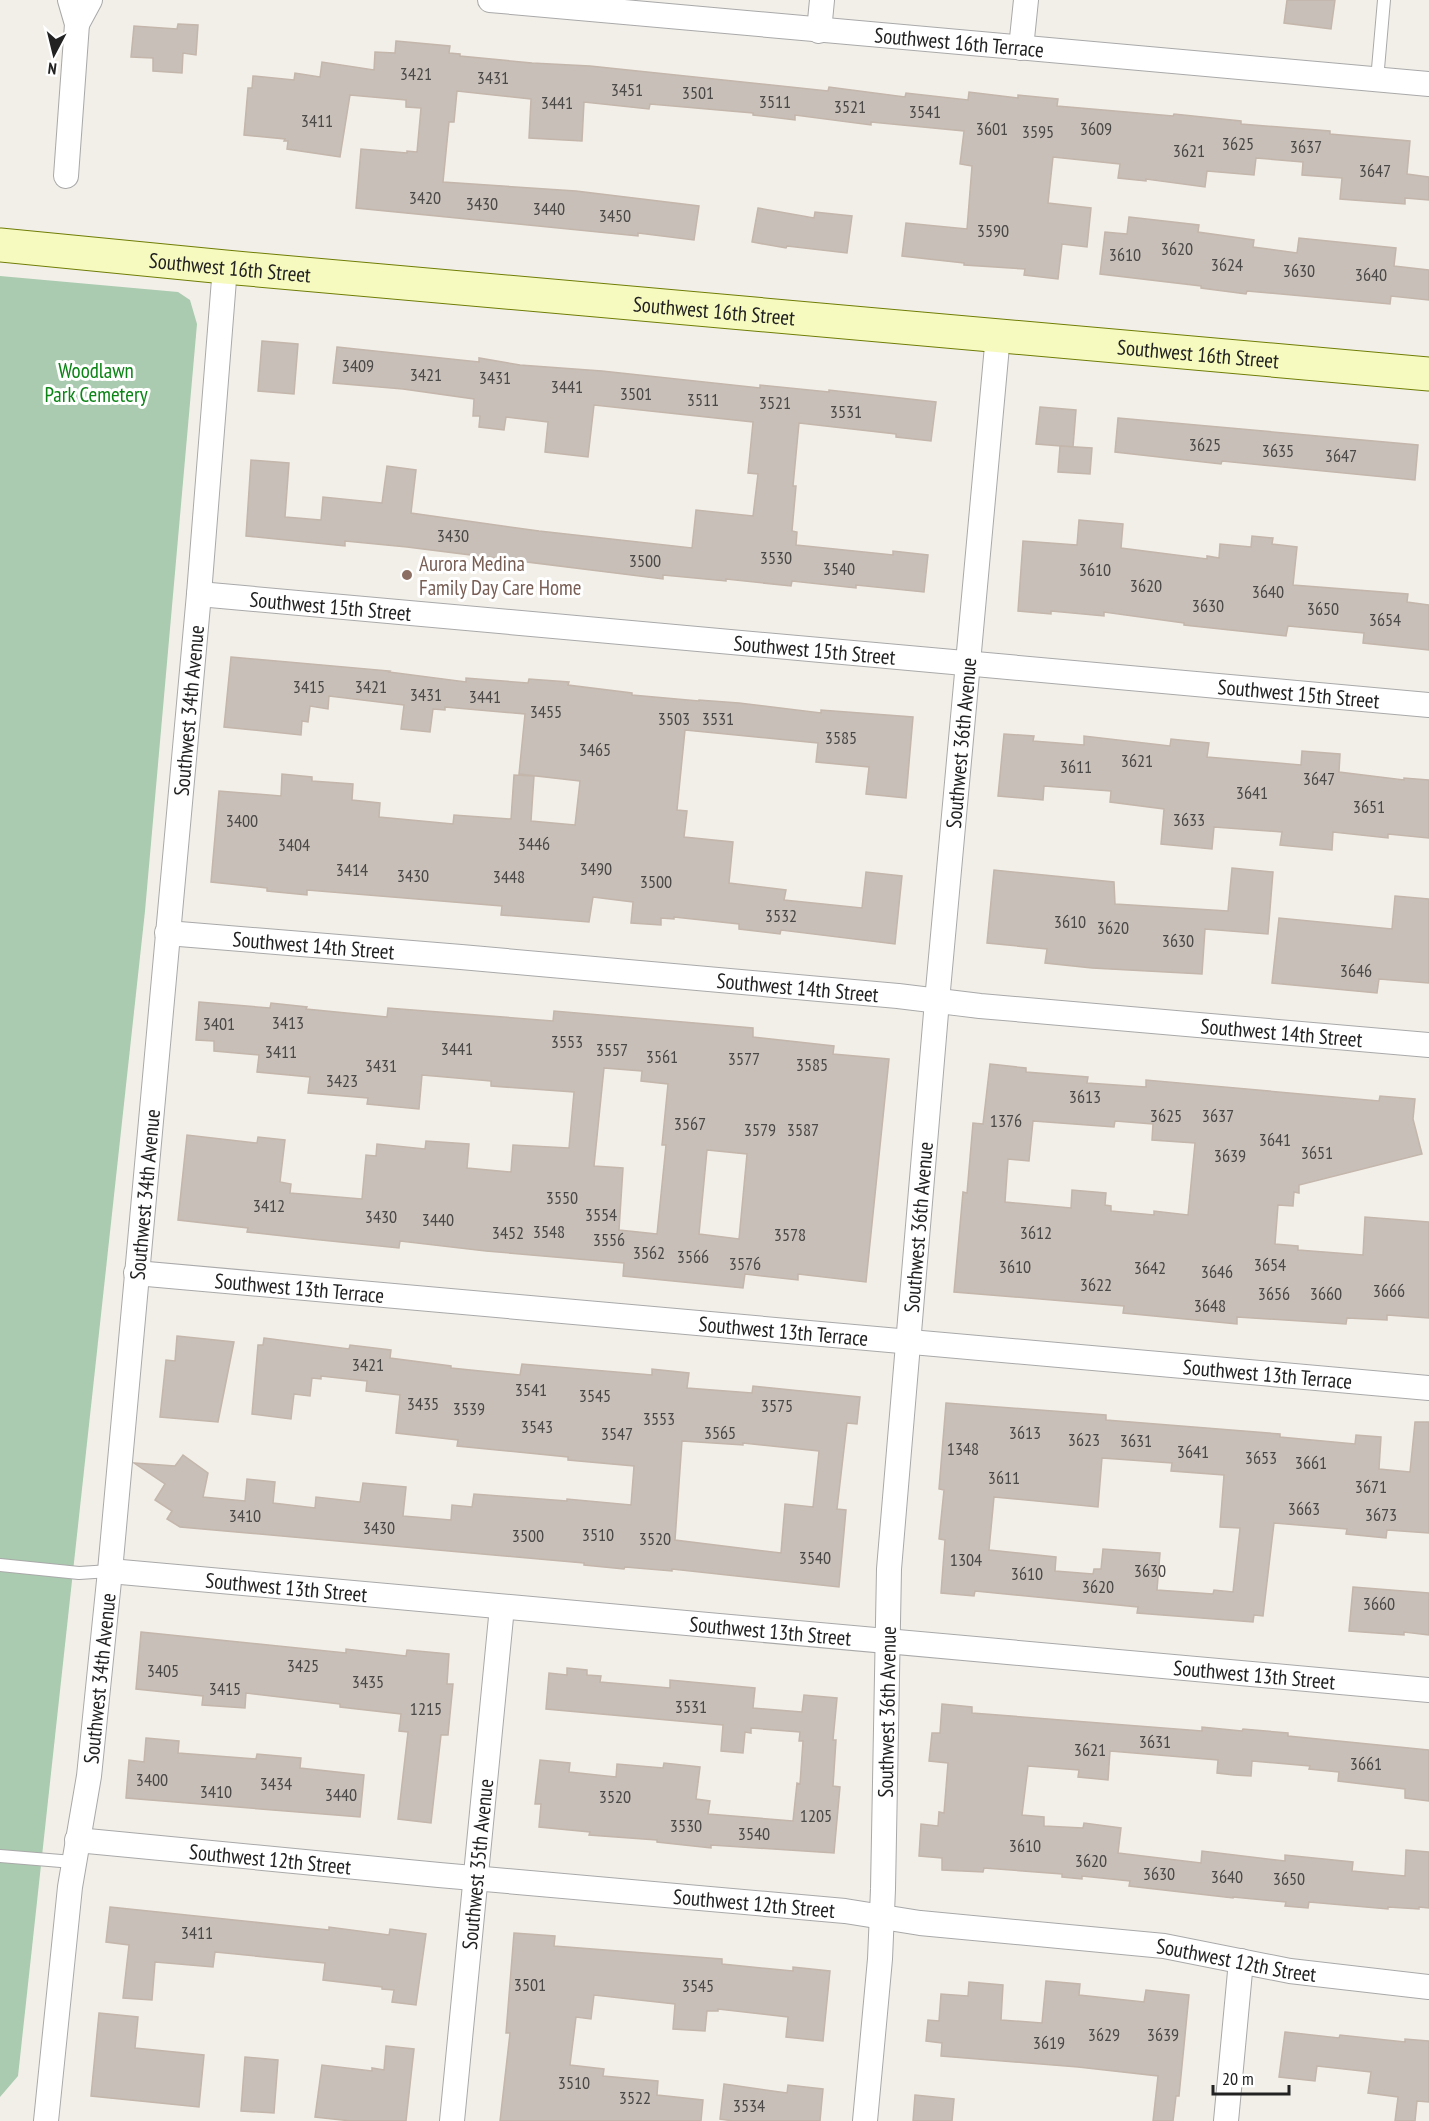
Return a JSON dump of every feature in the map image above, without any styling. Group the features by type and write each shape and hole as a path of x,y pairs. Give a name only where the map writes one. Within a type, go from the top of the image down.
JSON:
{"street":[{"path":"66,176 77,24 70,0"},
{"path":"77,24 90,0"},
{"name":"Southwest 16th Terrace","path":"490,0 604,5 819,30 1429,84"},
{"path":"819,30 822,0"},
{"path":"1021,48 1026,0"},
{"name":"Southwest 16th Street","path":"0,245 1429,374"},
{"name":"Southwest 34th Avenue","path":"46,2121 75,1851 89,1776 110,1571 199,594 225,267"},
{"name":"Southwest 36th Avenue","path":"865,2121 882,1917 889,1569 937,1001 998,335"},
{"name":"Southwest 15th Street","path":"199,594 1429,705"},
{"name":"Southwest 14th Street","path":"167,933 461,957 1429,1045"},
{"name":"Southwest 13th Terrace","path":"136,1273 1429,1388"},
{"name":"Southwest 13th Street","path":"110,1571 1429,1690"},
{"name":"Southwest 35th Avenue","path":"452,2121 502,1607"},
{"name":"Southwest 12th Street","path":"75,1851 475,1878 845,1911 920,1923 1164,1946 1290,1971 1429,1987"},
{"path":"1227,2121 1241,1961"}],"lane":[{"path":"1377,80 1384,0"},
{"path":"0,1565 79,1573 110,1571"},
{"path":"0,1856 75,1851"}],"green space":[{"name":"Woodlawn Park Cemetery","path":"0,276 178,292 190,300 197,324 145,911 18,2076 0,2097"}],"building":[{"path":"1287,0 1335,0 1331,29 1284,23"},
{"path":"178,24 198,25 196,55 183,53 182,73 153,71 153,58 131,57 134,26 177,29"},
{"path":"396,41 450,46 449,53 460,54 460,56 590,66 828,91 829,87 905,97 906,93 968,100 969,92 1018,98 1018,95 1058,99 1057,106 1173,116 1174,114 1241,121 1241,124 1330,131 1330,134 1410,141 1407,174 1429,177 1429,200 1405,198 1405,204 1340,199 1342,178 1302,175 1303,162 1256,158 1254,175 1207,171 1205,187 1146,179 1146,181 1118,178 1120,164 1053,157 1048,203 1091,208 1087,247 1062,244 1058,279 1024,275 1025,269 964,265 964,263 902,256 906,223 967,229 972,166 960,164 964,131 871,122 871,125 795,115 795,120 753,115 753,113 650,104 649,109 584,102 582,141 529,138 531,99 457,91 454,122 449,122 443,182 576,191 699,206 694,240 356,208 361,149 417,152 421,108 406,107 406,100 350,95 340,157 287,149 288,141 284,141 285,139 244,135 248,88 252,88 253,76 294,80 295,73 320,77 322,62 374,70 375,52 395,53"},
{"path":"758,208 814,218 815,212 852,216 847,253 787,246 786,248 752,242"},
{"path":"1129,217 1199,225 1198,232 1254,240 1253,247 1297,253 1299,238 1396,248 1394,266 1429,270 1429,300 1391,296 1390,304 1247,291 1246,294 1201,288 1201,286 1100,274 1105,232 1127,234"},
{"path":"262,341 298,344 294,394 258,391"},
{"path":"337,347 479,362 479,358 520,365 602,371 760,388 760,385 829,392 829,390 936,402 931,441 896,437 896,434 799,423 793,486 796,486 792,531 797,532 796,545 893,555 893,551 928,555 924,592 792,581 791,586 663,575 663,579 407,547 345,541 345,546 246,536 251,460 289,463 285,517 321,520 323,497 382,503 387,466 416,470 411,513 539,531 692,548 696,510 753,516 758,474 748,473 753,422 594,405 588,457 545,452 548,422 506,417 504,430 479,427 480,416 473,416 474,399 403,389 333,383"},
{"path":"1040,407 1076,410 1073,447 1036,444"},
{"path":"1118,418 1418,445 1415,480 1222,461 1221,464 1115,452"},
{"path":"1060,446 1092,448 1090,474 1058,472"},
{"path":"1079,520 1123,524 1121,548 1207,559 1207,556 1219,558 1220,544 1251,547 1252,536 1273,538 1272,544 1297,547 1293,585 1408,594 1407,602 1429,605 1429,650 1363,643 1364,633 1288,626 1286,636 1184,625 1184,623 1104,612 1104,616 1051,611 1051,614 1018,611 1023,541 1077,545"},
{"path":"231,657 390,671 466,682 466,678 528,683 529,679 569,682 568,685 632,693 632,695 739,703 821,713 821,710 913,717 906,798 866,794 869,767 816,762 818,743 685,730 677,810 687,811 684,837 733,842 729,883 786,890 784,900 862,908 866,872 902,876 895,944 781,930 780,934 739,929 739,924 674,917 674,919 661,918 661,925 631,923 633,902 593,897 589,922 501,915 502,906 307,890 307,895 211,882 219,791 281,796 282,774 312,777 312,781 353,784 352,800 380,803 379,817 453,824 454,815 511,819 514,775 534,776 531,821 575,825 580,781 519,774 525,714 445,707 445,710 433,709 430,732 401,729 404,705 329,696 328,709 310,706 308,722 302,721 301,735 224,727"},
{"path":"1004,734 1034,736 1033,741 1084,745 1084,736 1170,746 1171,739 1209,743 1207,757 1301,765 1302,751 1340,754 1339,772 1404,780 1404,778 1429,780 1429,838 1388,834 1388,838 1333,832 1332,850 1280,845 1282,832 1214,827 1212,849 1161,844 1164,809 1110,802 1111,791 1044,786 1043,800 998,796"},
{"path":"1232,868 1273,872 1268,934 1205,929 1202,974 1045,963 1047,949 987,943 994,870 1114,882 1115,904 1228,911"},
{"path":"1395,896 1429,899 1429,983 1379,979 1377,993 1272,983 1279,918 1392,929"},
{"path":"199,1002 270,1008 271,1003 387,1017 388,1008 553,1021 554,1011 753,1028 753,1037 834,1046 833,1054 889,1059 866,1282 798,1274 798,1280 745,1274 743,1288 623,1276 624,1263 400,1241 399,1248 247,1232 248,1228 178,1220 187,1135 257,1143 258,1137 285,1140 280,1182 291,1184 290,1193 362,1199 366,1155 376,1156 377,1144 425,1149 426,1141 469,1144 467,1168 511,1172 513,1145 569,1148 574,1092 491,1086 491,1081 422,1075 419,1109 367,1104 368,1098 308,1093 310,1077 257,1072 259,1055 214,1051 214,1041 196,1040","holes":["604,1068 642,1071 641,1081 668,1084 662,1145 666,1145 657,1234 619,1230 623,1168 594,1166","707,1150 747,1154 739,1239 699,1234"]},
{"path":"990,1064 1026,1068 1026,1072 1088,1077 1087,1083 1146,1087 1146,1080 1379,1101 1380,1096 1415,1099 1413,1119 1422,1154 1299,1185 1299,1193 1294,1192 1293,1206 1278,1205 1275,1244 1298,1246 1298,1250 1363,1255 1365,1217 1429,1222 1429,1318 1387,1315 1387,1320 1347,1318 1346,1324 1237,1317 1237,1324 1123,1313 1124,1306 954,1292 963,1192 967,1193 973,1123 983,1124","holes":["1033,1121 1114,1127 1115,1121 1153,1124 1152,1140 1195,1143 1188,1215 1154,1211 1154,1215 1111,1211 1111,1206 1105,1205 1106,1193 1072,1190 1071,1208 1005,1202 1008,1159 1029,1161"]},
{"path":"177,1336 234,1342 218,1422 160,1417 166,1360 175,1361"},
{"path":"264,1338 349,1349 350,1345 391,1350 390,1358 451,1366 451,1368 520,1375 522,1364 652,1375 652,1369 689,1373 687,1388 752,1393 753,1386 860,1397 857,1424 847,1423 837,1509 846,1510 839,1587 672,1569 672,1571 625,1567 624,1569 584,1565 584,1563 180,1527 167,1519 172,1511 155,1500 165,1484 134,1463 175,1466 183,1455 208,1473 203,1497 245,1501 247,1479 275,1482 273,1503 315,1508 316,1497 360,1502 363,1483 406,1487 403,1516 451,1520 452,1505 472,1507 474,1494 631,1505 634,1466 457,1446 458,1440 396,1433 400,1395 366,1391 367,1381 321,1376 321,1379 312,1378 310,1396 294,1394 291,1419 252,1414 258,1345 263,1345","holes":["682,1441 743,1445 743,1443 819,1451 813,1507 785,1504 781,1553 675,1540"]},
{"path":"946,1403 1106,1415 1106,1420 1280,1434 1280,1437 1355,1444 1356,1435 1381,1437 1379,1469 1410,1472 1415,1422 1429,1422 1429,1533 1387,1530 1386,1538 1346,1534 1347,1529 1274,1523 1263,1616 1254,1615 1253,1622 1137,1613 1138,1607 975,1591 974,1596 941,1593 945,1540 939,1539 944,1490 939,1489","holes":["1102,1458 1172,1463 1171,1471 1224,1475 1220,1527 1240,1528 1233,1592 1214,1590 1213,1594 1157,1590 1160,1553 1103,1549 1101,1569 1094,1569 1093,1574 1055,1571 1056,1557 989,1550 994,1497 1098,1507"]},
{"path":"1353,1587 1429,1593 1429,1635 1349,1631"},
{"path":"141,1632 346,1653 346,1649 406,1656 407,1650 449,1654 447,1684 453,1684 448,1735 441,1735 431,1823 398,1819 408,1732 399,1731 401,1714 246,1693 245,1708 202,1705 203,1696 136,1689"},
{"path":"567,1668 587,1670 587,1675 601,1676 600,1682 670,1688 670,1680 755,1688 753,1708 802,1712 804,1695 837,1698 833,1740 836,1740 833,1786 840,1787 834,1853 711,1845 711,1848 657,1842 657,1840 589,1835 590,1832 539,1827 541,1804 535,1804 540,1760 570,1763 569,1772 616,1777 617,1764 663,1768 664,1763 700,1767 696,1799 710,1801 708,1814 793,1821 797,1783 800,1784 803,1741 799,1741 800,1732 751,1728 751,1733 745,1732 743,1753 721,1751 723,1725 546,1709 549,1673 567,1675"},
{"path":"942,1704 972,1707 972,1713 1202,1731 1202,1727 1242,1731 1243,1729 1288,1733 1288,1736 1429,1750 1429,1801 1405,1798 1405,1789 1338,1781 1339,1772 1309,1769 1310,1766 1252,1761 1251,1776 1234,1775 1217,1773 1218,1760 1110,1751 1108,1780 1078,1777 1079,1770 1028,1766 1022,1815 1044,1817 1044,1826 1083,1828 1084,1823 1121,1828 1118,1853 1201,1863 1202,1851 1285,1861 1285,1855 1353,1862 1352,1871 1405,1876 1406,1850 1429,1852 1429,1908 1388,1907 1388,1909 1309,1902 1308,1908 1285,1906 1286,1902 1129,1886 1130,1881 1082,1876 1082,1879 1062,1877 1062,1874 984,1868 983,1872 942,1870 942,1858 919,1856 921,1824 938,1826 939,1812 944,1813 948,1763 929,1761 932,1733 940,1733"},
{"path":"146,1738 179,1741 178,1753 256,1759 257,1754 301,1758 300,1768 364,1775 360,1817 126,1798 129,1760 144,1762"},
{"path":"110,1907 329,1930 329,1927 389,1935 390,1929 426,1934 416,2005 392,2002 394,1990 323,1980 325,1963 215,1952 213,1967 155,1962 152,2000 123,1998 129,1945 106,1942"},
{"path":"514,1933 555,1936 554,1946 722,1959 722,1964 793,1971 793,1967 830,1971 823,2041 786,2037 788,2017 718,2009 718,2011 707,2011 705,2031 673,2029 675,2004 594,1995 591,2019 576,2017 570,2065 604,2069 603,2076 658,2081 657,2095 703,2100 701,2121 500,2121 510,2033 506,2033"},
{"path":"1046,1981 1080,1984 1079,1995 1144,2002 1146,1990 1189,1995 1179,2096 1176,2096 1173,2121 1153,2121 1158,2076 941,2056 942,2043 926,2041 928,2020 939,2021 941,1994 968,1996 969,1982 1003,1985 1001,2020 1042,2023"},
{"path":"99,2013 138,2017 135,2048 204,2055 199,2107 91,2096"},
{"path":"1285,2032 1339,2038 1340,2035 1405,2042 1405,2039 1429,2041 1429,2102 1417,2101 1415,2121 1395,2121 1398,2097 1368,2093 1371,2072 1317,2066 1315,2081 1279,2077"},
{"path":"386,2046 414,2049 406,2121 351,2121 315,2117 322,2065 372,2071 372,2068 384,2070"},
{"path":"245,2057 278,2060 274,2113 241,2111"},
{"path":"724,2084 787,2093 788,2085 823,2089 820,2121 720,2119"},
{"path":"915,2095 954,2099 952,2121 913,2121"}],"place":[{"name":"Aurora Medina Family Day Care Home","path":"407,575"}]}
